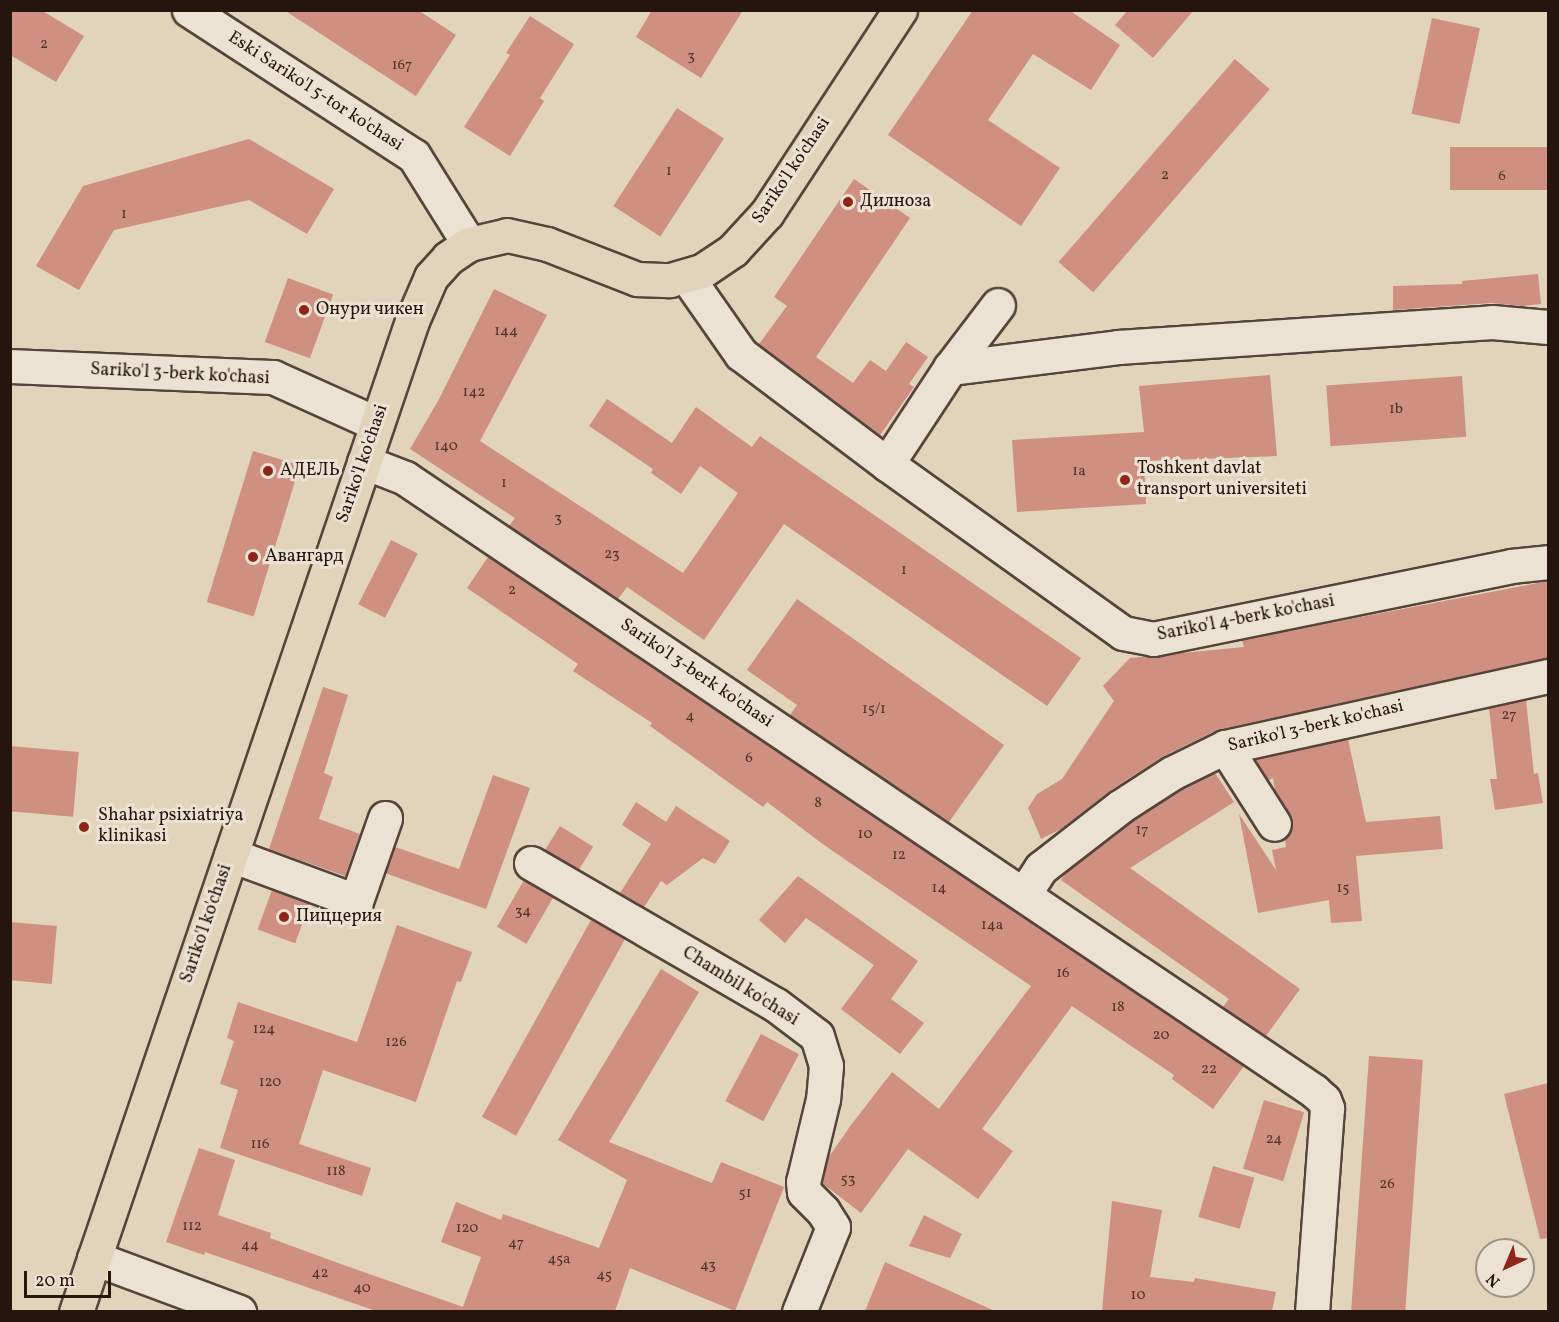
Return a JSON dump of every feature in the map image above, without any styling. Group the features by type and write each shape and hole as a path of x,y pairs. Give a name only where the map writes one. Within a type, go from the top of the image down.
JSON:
{"main road":[{"name":"Sariko'l ko'chasi","path":"76,1311 377,424 425,288 438,267 470,244 494,236 521,236 637,279 653,281 687,277 718,262 767,213 900,10"}],"street":[{"name":"Eski Sariko'l 5-tor ko'chasi","path":"189,10 414,156 470,244"},
{"name":"Sariko'l 4-berk ko'chasi","path":"687,277 741,354 886,464 1123,633 1153,639 1511,566 1548,562"},
{"path":"886,464 950,368 998,305"},
{"path":"950,368 1118,347 1492,322 1548,327"},
{"name":"Sariko'l 3-berk ko'chasi","path":"10,366 273,377 377,424"},
{"name":"Sariko'l 3-berk ko'chasi","path":"364,462 405,478 1024,894 1324,1100 1327,1108 1312,1311"},
{"name":"Sariko'l 3-berk ko'chasi","path":"1024,894 1041,868 1120,806 1172,773 1225,747 1548,676"},
{"path":"1225,747 1274,824"},
{"path":"231,855 356,901 385,818"},
{"name":"Chambil ko'chasi","path":"531,863 776,1005 817,1036 826,1066 824,1088 803,1182 804,1192 823,1211 833,1227 799,1311"},
{"path":"94,1258 239,1311"}],"building":[{"path":"10,10 41,10 84,36 56,82 10,55"},
{"path":"284,10 418,10 456,35 416,96"},
{"path":"652,10 743,10 701,78 636,37"},
{"path":"973,10 1069,10 1120,45 1091,90 1033,54 988,120 1060,168 1021,226 888,135"},
{"path":"1128,10 1194,10 1153,58 1115,25"},
{"path":"530,16 574,44 540,98 544,101 510,156 464,127 510,55 506,53"},
{"path":"1432,18 1480,28 1460,124 1412,114"},
{"path":"1235,59 1270,89 1093,292 1059,262"},
{"path":"677,108 724,138 660,237 613,206"},
{"path":"249,139 334,189 307,234 249,200 114,230 79,290 36,266 83,186"},
{"path":"1450,147 1548,147 1548,190 1450,190"},
{"path":"854,179 910,218 816,357 853,383 870,360 886,371 906,342 928,357 909,384 914,387 880,435 759,344 787,306 774,297"},
{"path":"1538,274 1541,304 1522,306 1491,303 1393,310 1393,286 1462,284 1462,281"},
{"path":"288,278 333,294 310,358 265,342"},
{"path":"494,289 547,315 480,441 683,573 738,493 700,466 681,494 651,473 653,469 589,426 607,399 672,443 696,407 752,447 760,436 1081,658 1047,706 784,524 704,640 627,587 618,599 509,526 515,518 410,449 438,401"},
{"path":"1270,375 1277,456 1144,461 1146,504 1017,512 1012,440 1144,432 1139,386"},
{"path":"1462,376 1466,437 1331,446 1326,385"},
{"path":"253,451 300,465 254,616 207,602"},
{"path":"391,540 418,554 385,618 358,604"},
{"path":"488,557 1244,1066 1213,1109 1172,1079 1174,1075 1072,1006 982,1129 1013,1151 978,1199 908,1149 861,1213 822,1183 828,1158 851,1125 892,1072 939,1109 1031,986 824,845 767,802 763,807 650,726 652,723 573,671 578,664 467,588"},
{"path":"1548,581 1548,658 1217,730 1162,757 1111,790 1061,829 1041,839 1028,808 1037,794 1062,779 1114,701 1103,686 1130,658 1244,647 1242,640"},
{"path":"797,599 1004,745 949,822 790,715 797,705 747,670"},
{"path":"323,687 348,695 324,773 333,777 319,819 360,834 345,876 269,849"},
{"path":"1526,700 1534,774 1538,773 1543,803 1495,810 1490,779 1497,779 1489,708"},
{"path":"1348,739 1366,822 1440,816 1443,849 1356,856 1362,921 1331,923 1329,900 1258,913 1239,814 1276,870 1272,850 1286,847 1285,839 1291,832 1293,824 1290,814 1275,791 1273,778 1269,780 1255,760"},
{"path":"10,746 79,752 73,817 10,811"},
{"path":"1215,773 1234,802 1130,868 1300,989 1266,1036 1223,1007 1229,999 1061,880 1066,873 1132,821 1181,789"},
{"path":"493,775 530,788 486,909 385,873 395,847 459,869"},
{"path":"636,802 666,822 676,806 730,841 715,864 703,858 667,885 661,881 644,907 620,893 651,844 622,825"},
{"path":"560,826 593,847 578,870 545,850"},
{"path":"798,876 918,961 891,999 924,1023 900,1054 841,1009 874,965 806,918 785,943 759,920"},
{"path":"524,880 553,897 526,944 497,927"},
{"name":"Пиццерия","path":"272,890 310,904 295,943 258,929"},
{"path":"591,920 625,939 516,1136 482,1117"},
{"path":"10,922 57,926 52,984 10,980"},
{"path":"397,925 472,952 461,982 457,981 416,1102 323,1070 299,1144 371,1168 362,1196 220,1148 238,1090 220,1084 234,1041 227,1038 238,1002 357,1042"},
{"path":"661,969 699,992 609,1142 712,1183 721,1162 784,1187 735,1311 630,1268 615,1311 376,1311 205,1252 204,1255 166,1242 199,1148 235,1160 218,1215 271,1233 270,1238 463,1307 481,1257 441,1242 456,1202 501,1220 503,1214 599,1248 627,1180 558,1140"},
{"path":"761,1034 799,1054 763,1121 725,1101"},
{"path":"1369,1056 1423,1060 1405,1312 1351,1310"},
{"path":"1548,1083 1548,1238 1540,1239 1504,1094"},
{"path":"1264,1100 1304,1112 1283,1181 1243,1169"},
{"path":"1213,1166 1254,1178 1240,1229 1198,1217"},
{"path":"1112,1201 1162,1210 1150,1277 1194,1282 1195,1278 1276,1292 1272,1311 1102,1311"},
{"path":"924,1215 962,1234 950,1258 909,1246"},
{"path":"885,1262 995,1311 865,1311"}],"place":[{"name":"Дилноза","path":"848,202"},
{"name":"Онури чикен","path":"304,310"},
{"name":"АДЕЛЬ","path":"268,471"},
{"name":"Toshkent davlat transport universiteti","path":"1125,480"},
{"name":"Авангард","path":"253,557"},
{"name":"Shahar psixiatriya klinikasi","path":"84,827"},
{"name":"Пиццерия","path":"284,917"}]}
